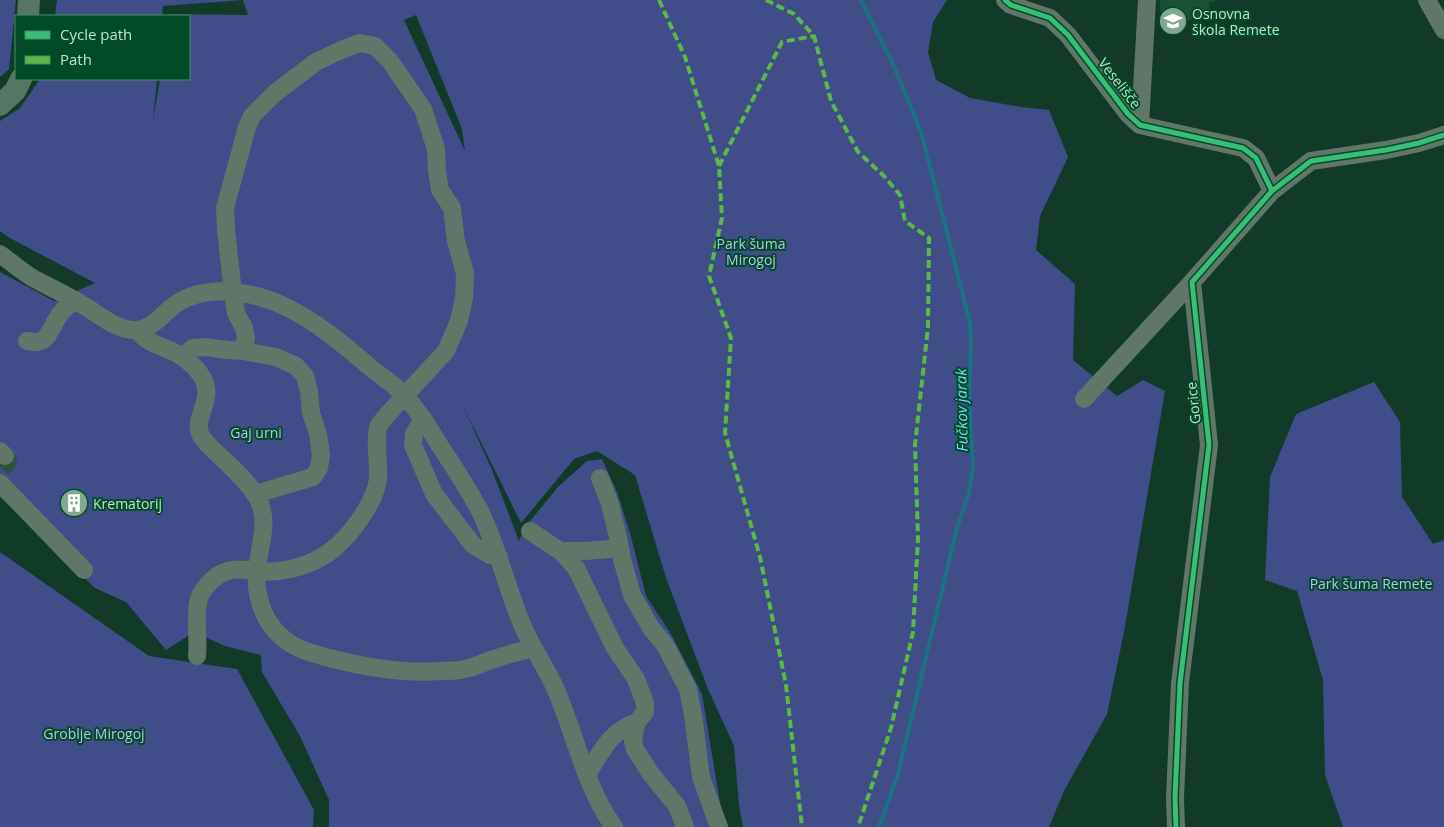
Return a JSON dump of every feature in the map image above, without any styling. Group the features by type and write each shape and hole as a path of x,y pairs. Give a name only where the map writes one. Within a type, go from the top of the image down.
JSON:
{"main road":[{"path":"28,15 29,0"},
{"path":"0,105 15,91 20,80"}],"street":[{"name":"Veselišče","path":"1005,0 1011,6 1050,18 1068,35 1128,114 1140,125 1243,148 1256,158 1272,191"},
{"name":"Veselišče","path":"1140,125 1147,0"},
{"path":"1427,0 1444,30"},
{"path":"197,656 199,597 217,576 234,569 275,572 302,567 324,556 342,542 370,503 378,481 377,437 379,426 404,395 446,351 459,321 464,298 465,273 456,241 452,208 440,190 436,149 423,109 390,61 375,46 360,43 316,62 275,93 252,116 247,127 225,208 236,313 244,328 246,338 244,351"},
{"path":"1084,399 1192,282 1272,191 1311,161 1386,150 1444,135"},
{"path":"0,254 30,276 93,310 114,325 128,329 137,330 144,328 155,322 176,304 195,295 212,292 246,293 272,301 300,314 337,340 404,395 423,419 480,512 499,557 523,626 559,696 600,807 614,827"},
{"name":"Gorice","path":"1176,827 1175,798 1180,683 1209,445 1192,282"},
{"path":"27,341 39,343 44,340 58,316 75,300"},
{"path":"137,330 141,336 151,343 182,357 192,364 207,386 206,400 199,426 201,435 255,494 264,516 257,571 257,588 261,605 277,632 292,644 315,654 364,666 422,673 464,670 496,658 533,648"},
{"path":"182,357 193,348 206,347 244,351 276,358 296,366 305,376 311,413 318,434 321,455 319,468 313,477 255,494"},
{"path":"423,419 414,434 412,445 434,494 473,544 490,555 499,557"},
{"path":"2,466 84,570"},
{"path":"600,478 610,504 632,595 651,628 665,645 688,689 701,777 719,827"},
{"path":"530,530 563,553 576,568 615,648 636,679 646,703 645,712 637,722 633,741 635,749 651,774 677,806 685,827"},
{"path":"563,553 568,550 586,552 620,548"},
{"path":"588,775 605,744 615,734 630,724 637,722"}],"shaded area":[{"name":"Osnovna škola Remete","path":"1160,0 1219,0 1209,3 1210,14 1161,28"}],"green space":[{"path":"0,0 16,0 9,69 0,77"},
{"path":"57,0 243,0 163,6 162,15 55,15"},
{"path":"243,0 947,0 933,22 928,52 936,80 970,98 1049,110 1068,157 1040,216 1036,250 1075,284 1073,360 1117,396 1143,380 1165,391 1124,632 1107,714 1064,791 1049,827 743,827 739,805 734,746 708,689 666,578 635,475 597,451 574,459 521,523 463,406 492,470 519,541 525,527 558,487 587,461 602,459 617,492 630,533 646,596 671,634 702,694 724,827 329,827 329,800 300,736 262,672 261,655 225,646 192,631 191,634 166,650 126,602 95,588 0,497 0,272 54,301 95,283 0,231 0,121 20,108 39,80 157,80 153,121 160,80 190,80 190,15 169,14 248,15","holes":["416,15 462,129 465,151 404,20"]},
{"name":"Park šuma Remete","path":"1374,382 1400,422 1402,497 1433,544 1444,540 1444,827 1343,827 1325,775 1323,680 1297,591 1265,580 1270,477 1296,414"},
{"name":"Groblje Mirogoj","path":"0,552 149,656 237,669 314,810 313,827 0,827"}],"waterway":[{"name":"Fučkov jarak","path":"861,0 893,64 921,132 970,322 971,347 969,395 973,466 969,493 957,528 898,774 879,827"}],"tunnel":[{"path":"2,469 8,461 5,456"}],"marked path":[{"path":"659,0 685,57 719,166 722,218 709,276 731,338 725,433 760,557 786,685 802,827"},
{"path":"766,0 794,14 814,36 831,101 858,152 884,176 900,195 905,221 929,238 928,327 915,445 918,538 913,632 891,728 858,827"},
{"path":"719,166 782,42 814,36"}],"cycle path":[{"path":"1005,0 1011,5 1050,18 1068,35 1128,114 1140,125 1243,148 1256,158 1272,191"},
{"path":"1176,827 1175,798 1180,683 1209,445 1192,282 1272,191 1311,161 1386,150 1444,135"}],"place":[{"name":"Osnovna škola Remete","path":"1173,21"},
{"name":"Krematorij","path":"74,503"}],"park label":[{"name":"Park šuma Mirogoj","path":"751,252"},
{"name":"Gaj urni","path":"256,432"}]}
